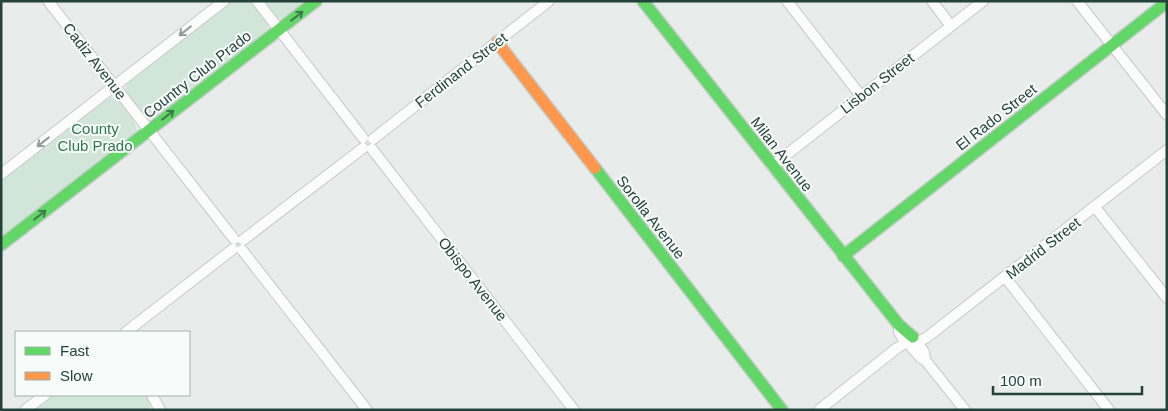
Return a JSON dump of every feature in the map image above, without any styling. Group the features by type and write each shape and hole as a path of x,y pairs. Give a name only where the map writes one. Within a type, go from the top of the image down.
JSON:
{"street":[{"name":"Cadiz Avenue","path":"48,1 367,410"},
{"path":"1,174 224,1"},
{"name":"Obispo Avenue","path":"257,1 574,410"},
{"name":"Country Club Prado","path":"1,245 316,1"},
{"name":"Ferdinand Street","path":"127,331 549,1"},
{"name":"Milan Avenue","path":"643,1 912,343 921,358 925,360 965,410"},
{"path":"787,1 861,96"},
{"path":"932,1 952,26"},
{"name":"Lisbon Street","path":"772,166 983,1"},
{"path":"1077,1 1167,115"},
{"name":"El Rado Street","path":"843,256 1167,2"},
{"name":"Sorolla Avenue","path":"497,42 782,410"},
{"name":"Madrid Street","path":"819,410 897,348 926,338 1167,150"},
{"path":"1095,207 1167,298"},
{"path":"1004,277 1109,410"},
{"path":"26,410 44,396"},
{"path":"153,396 160,410"}],"green space":[{"name":"County Club Prado","path":"230,1 250,1 268,23 268,29 157,119 145,117 126,93 126,87 130,79"},
{"path":"263,1 307,1 281,19 276,17"},
{"name":"County Club Prado","path":"111,97 127,111 134,121 137,131 1,240 1,179 104,99"},
{"path":"51,396 147,396 151,405 148,410 33,410"}],"traffic: fast":[{"path":"1,245 316,1"},
{"path":"643,1 899,325 913,337"},
{"path":"843,256 1167,2"},
{"path":"595,168 782,410"}],"traffic: slow":[{"path":"497,42 595,168"}]}
